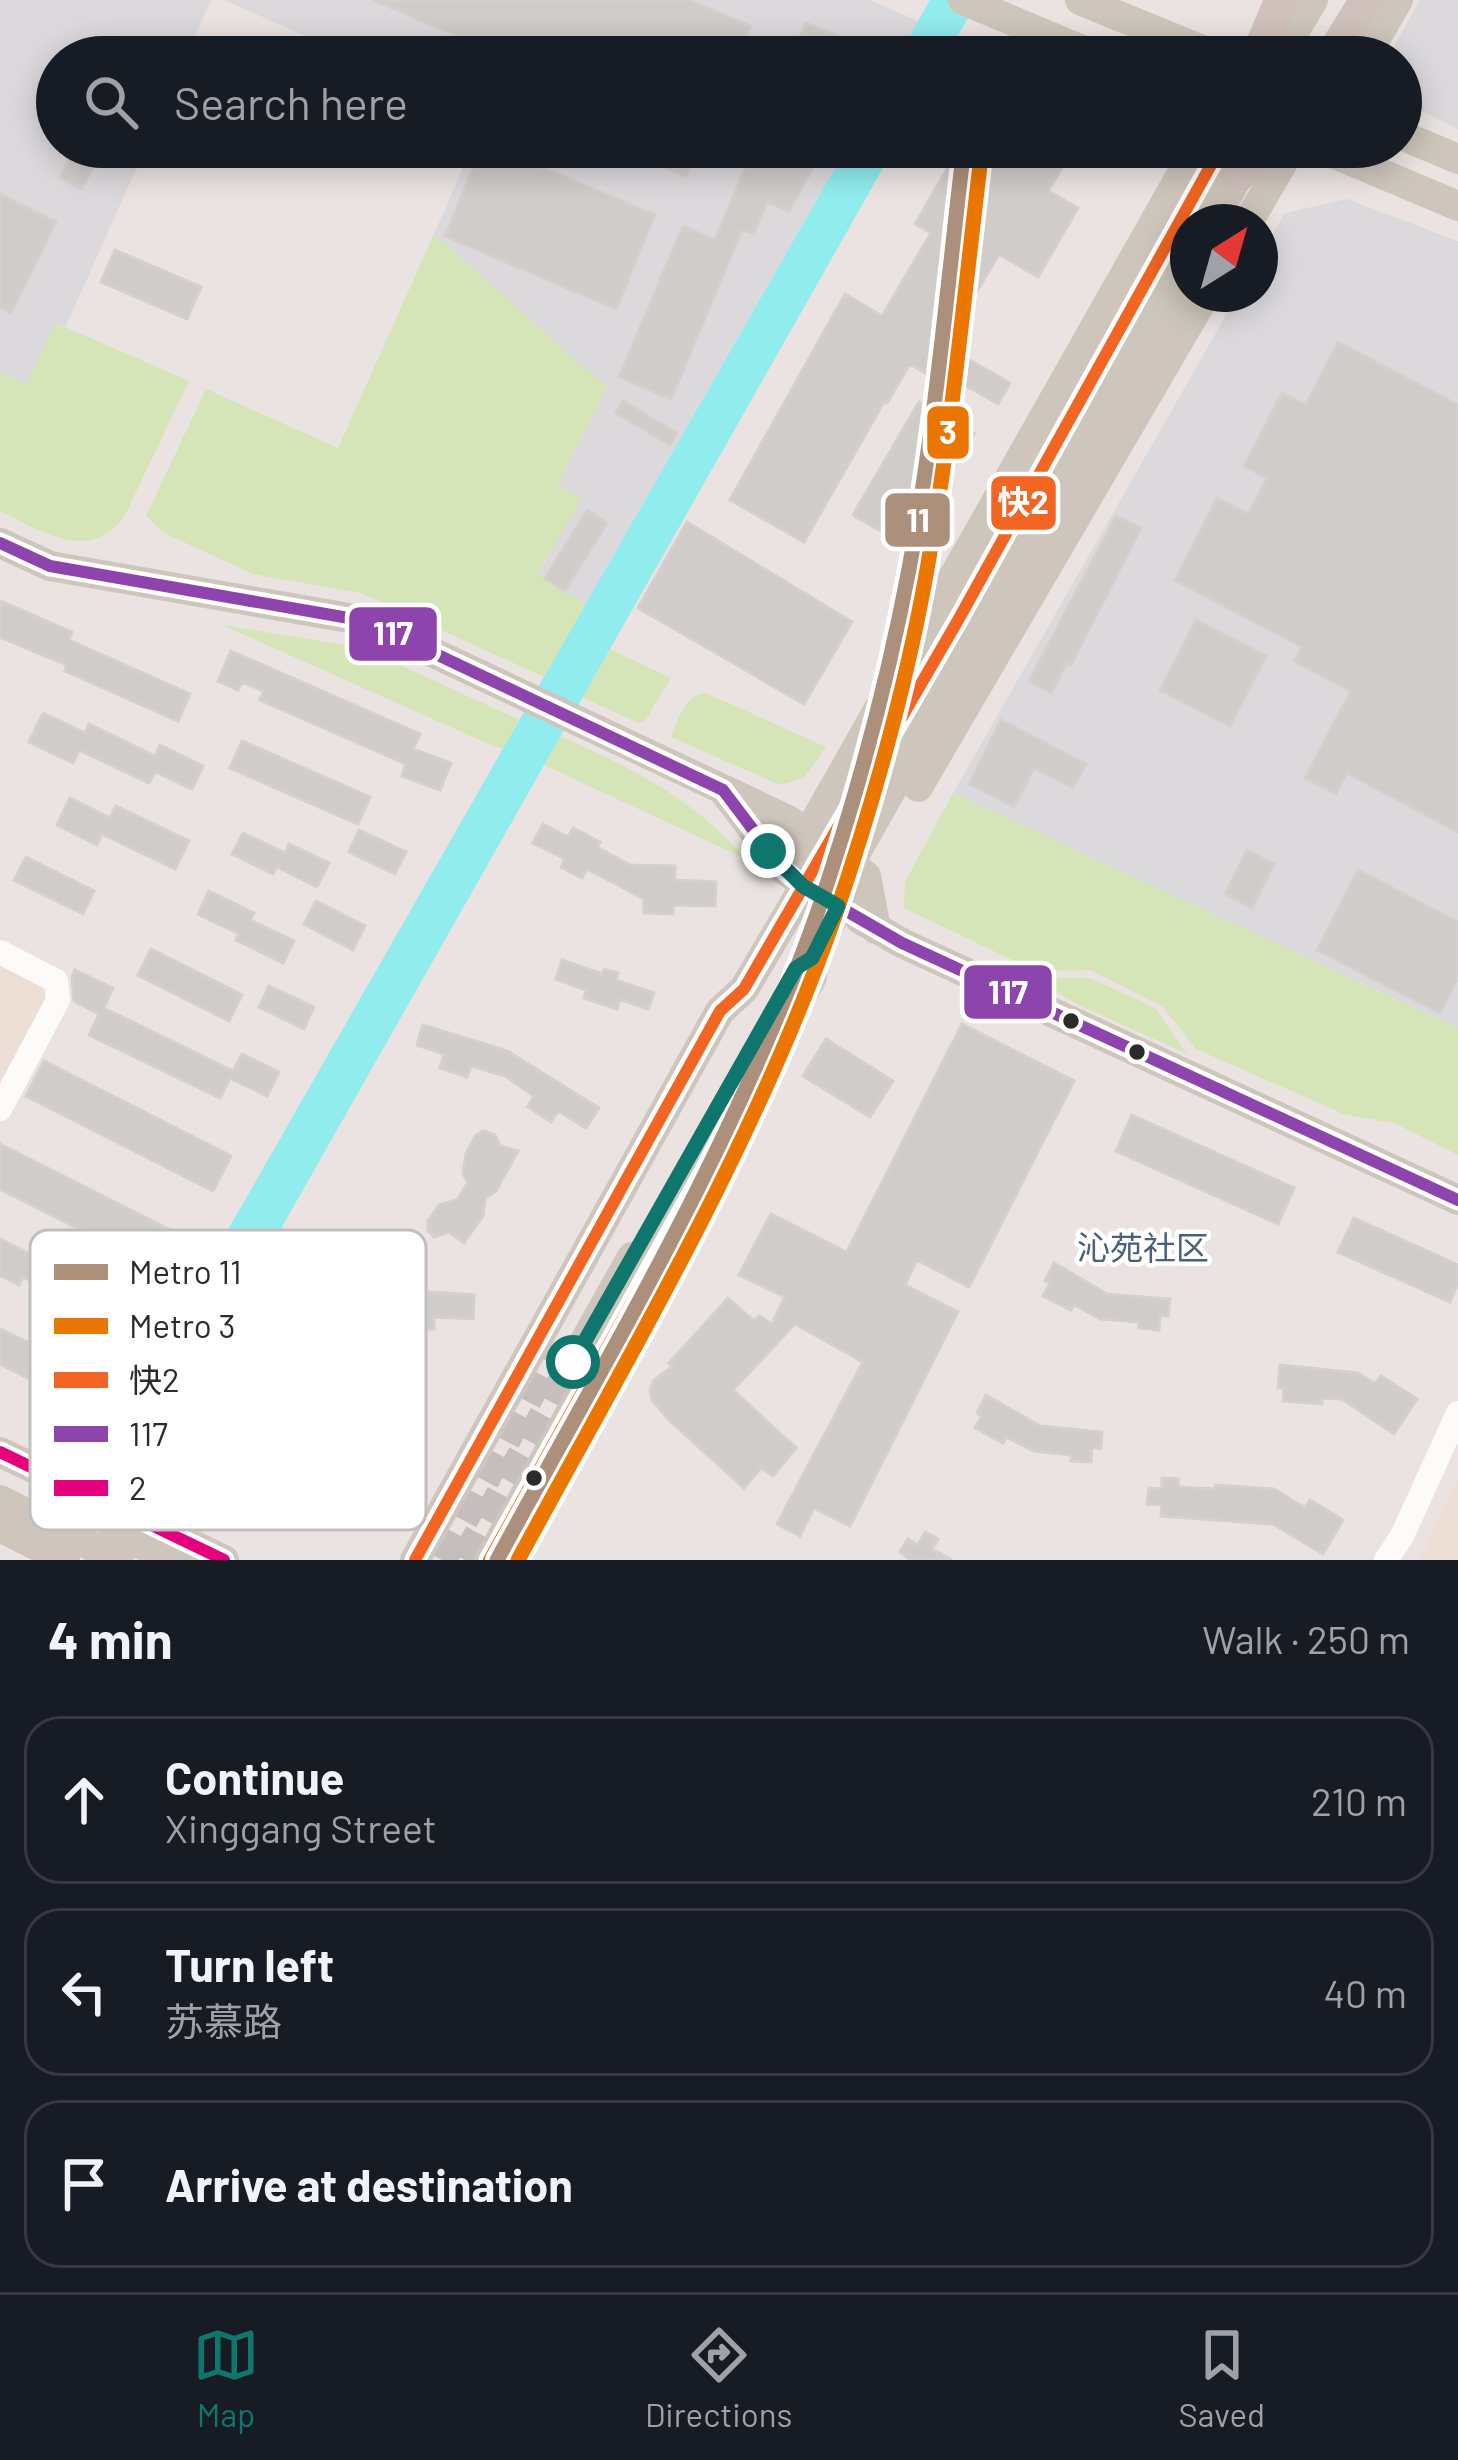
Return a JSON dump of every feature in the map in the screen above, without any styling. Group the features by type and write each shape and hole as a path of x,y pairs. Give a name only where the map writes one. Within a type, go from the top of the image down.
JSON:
{"highway":[{"path":"1266,36 1281,0"},
{"path":"1343,36 1366,0"}],"main road":[{"path":"1080,0 1168,36"},
{"path":"1292,36 1313,0"},
{"path":"1313,36 1333,0"},
{"path":"1377,36 1398,0"},
{"path":"970,3 1049,36"},
{"path":"1422,144 1458,159"},
{"path":"968,630 1222,168"},
{"path":"489,1560 812,977 812,958 838,906 838,855 1222,168"},
{"path":"1218,204 1226,168"},
{"path":"1259,204 1280,168"},
{"path":"1368,168 1458,206"},
{"path":"838,855 1170,296"},
{"path":"812,958 796,968 563,1356 737,1019 744,989 803,886 838,855 1194,312"},
{"path":"0,543 50,566 366,621 722,790 838,855 876,929"},
{"path":"722,790 768,851 803,886 876,929 1458,1200"},
{"path":"415,1560 720,1011 744,989"},
{"path":"0,1452 30,1467"},
{"path":"0,1473 30,1488"},
{"path":"0,1500 30,1515"},
{"path":"0,1527 65,1560"},
{"path":"60,1530 119,1560"},
{"path":"113,1530 173,1560"},
{"path":"159,1530 224,1560"}],"street":[{"path":"0,952 56,980 59,990 0,1109"},
{"path":"1386,1560 1402,1536 1458,1413"}],"shaded area":[{"path":"0,0 211,0 195,36 36,36 36,168 137,168 66,326 56,323 26,384 0,372"},
{"path":"224,0 870,0 918,21 910,36 305,36"},
{"path":"1420,0 1458,0 1458,129 1422,111 1422,36 1400,36"},
{"path":"463,168 835,168 586,604 537,576 581,499 557,485 607,388 434,234"},
{"path":"1347,199 1458,241 1458,1028 953,793 1228,312 1278,312 1278,225 1285,213"},
{"path":"0,961 44,984 49,992 0,1093"},
{"path":"1458,1478 1458,1560 1420,1560"}],"green space":[{"path":"434,234 607,388 557,485 582,499 537,575 586,604 544,677 360,593 253,574 164,533 146,516 206,389 338,448"},
{"path":"56,323 189,381 124,517 95,539 64,539 0,511 0,372 26,384"},
{"path":"222,625 364,648 519,720 503,749"},
{"path":"610,649 671,678 645,721 638,723 582,697"},
{"path":"706,693 826,747 804,778 780,785 671,737 687,703"},
{"path":"560,736 683,802 746,859 544,765"},
{"path":"953,793 1458,1028 1458,1155 1394,1123 1346,1115 1196,1049 1162,1006 1090,970 1035,971 904,908 905,882"},
{"path":"1033,978 1090,978 1155,1008 1187,1054 1077,1004"}],"water":[{"path":"930,0 978,0 958,36 910,36"},
{"path":"835,168 883,168 280,1230 228,1230"}],"building":[{"path":"373,0 689,0 750,26 746,36 458,36"},
{"path":"806,23 837,36 800,36"},
{"path":"65,168 92,168 82,189 60,178"},
{"path":"473,168 544,168 655,215 616,309 445,236"},
{"path":"666,168 690,168 686,176"},
{"path":"745,168 813,168 789,211 767,202 754,234 742,230 671,399 619,377 683,226 715,240"},
{"path":"948,168 1062,168 1048,191 1078,208 1038,277 999,254 945,346 1010,383 998,404 933,367 928,375 910,364 804,542 730,500 845,294 882,316 931,233 915,224"},
{"path":"0,194 56,222 11,313 0,307"},
{"path":"115,250 201,287 187,319 101,282"},
{"path":"1338,342 1458,405 1458,832 1347,773 1336,794 1305,778 1351,691 1294,661 1302,647 1175,580 1217,498 1248,514 1267,478 1244,466 1282,393 1306,405"},
{"path":"623,401 677,433 670,445 616,413"},
{"path":"919,402 974,433 908,547 853,515"},
{"path":"587,510 607,523 565,591 545,578"},
{"path":"1116,516 1141,528 1071,665 1067,663 1051,693 1029,681"},
{"path":"687,522 852,622 804,704 638,608"},
{"path":"0,601 72,632 69,640 190,694 178,721 0,637"},
{"path":"1196,620 1266,656 1230,726 1160,690"},
{"path":"231,651 420,734 413,749 451,763 440,790 402,776 406,764 260,700 264,691 242,682 238,690 218,681"},
{"path":"43,713 85,733 89,724 155,756 160,745 203,766 192,789 155,772 149,783 79,750 73,763 29,742"},
{"path":"1001,720 1086,764 1073,788 1034,768 1014,807 969,784"},
{"path":"242,741 370,797 358,824 230,768"},
{"path":"70,798 110,818 116,806 189,841 175,869 102,834 97,845 57,825"},
{"path":"543,824 568,837 573,828 630,865 675,866 675,880 716,882 715,906 673,905 673,914 644,913 644,899 587,869 582,878 561,867 565,859 533,843"},
{"path":"359,830 406,852 395,874 349,852"},
{"path":"243,833 285,853 289,844 329,863 317,887 277,867 273,874 232,854"},
{"path":"1247,850 1274,864 1252,908 1225,894"},
{"path":"26,857 94,891 83,914 14,880"},
{"path":"1358,870 1458,922 1458,978 1440,1013 1317,950"},
{"path":"209,891 254,913 250,920 294,941 283,963 198,914"},
{"path":"316,901 365,926 353,950 304,924"},
{"path":"151,949 242,995 229,1021 138,975"},
{"path":"562,960 602,974 604,969 618,973 616,980 654,993 648,1009 620,999 617,1009 584,998 586,990 556,979"},
{"path":"75,970 113,988 104,1008 233,1071 242,1054 279,1072 267,1096 230,1078 220,1098 89,1035 99,1014 74,1001"},
{"path":"269,986 314,1007 304,1029 259,1007"},
{"path":"962,1024 1074,1081 969,1287 917,1260 905,1285 958,1312 850,1526 814,1508 800,1536 777,1524 863,1362 795,1324 733,1390 796,1448 773,1476 761,1468 744,1488 670,1421 652,1400 650,1390 728,1298 754,1321 759,1316 772,1324 785,1297 739,1275 771,1214 847,1252"},
{"path":"423,1025 507,1051 599,1108 586,1128 558,1111 551,1122 528,1107 534,1096 505,1076 471,1066 467,1077 440,1068 444,1054 417,1045"},
{"path":"826,1039 893,1081 870,1117 803,1076"},
{"path":"44,1061 231,1156 213,1191 26,1096"},
{"path":"1132,1115 1294,1188 1278,1224 1116,1151"},
{"path":"483,1131 495,1135 500,1146 518,1151 496,1191 485,1198 483,1216 464,1243 449,1232 434,1237 428,1221 439,1205 457,1200 468,1182 463,1174 466,1154"},
{"path":"0,1144 170,1230 81,1230 0,1189"},
{"path":"1354,1218 1458,1265 1458,1283 1450,1302 1338,1252"},
{"path":"0,1239 30,1254 30,1281 23,1277 19,1285 0,1275"},
{"path":"1054,1263 1107,1294 1170,1299 1168,1316 1160,1315 1159,1330 1139,1328 1139,1322 1101,1319 1074,1305 1071,1310 1043,1296"},
{"path":"426,1292 474,1295 473,1319 434,1317 434,1329 426,1329"},
{"path":"0,1329 30,1343 30,1379 0,1364"},
{"path":"1280,1365 1358,1373 1375,1384 1381,1376 1417,1399 1394,1434 1342,1399 1322,1398 1322,1404 1283,1401 1284,1388 1278,1388"},
{"path":"986,1395 1040,1426 1102,1432 1101,1448 1092,1448 1091,1462 1071,1461 1071,1455 1034,1451 1006,1437 1003,1443 975,1428"},
{"path":"1162,1478 1178,1479 1178,1487 1274,1489 1305,1508 1310,1500 1343,1520 1323,1554 1273,1524 1161,1516 1162,1505 1147,1504 1149,1488 1162,1489"},
{"path":"925,1532 938,1539 932,1549 952,1560 910,1560 900,1552 908,1539 918,1545"}],"tunnel":[{"path":"442,1560 553,1351"},
{"path":"465,1560 573,1362"}],"metro line":[{"name":"11","path":"497,1560 712,1161 786,996 818,911 881,699 909,569 962,168"},
{"name":"3","path":"518,1560 730,1164 835,916 876,786 920,609 951,409 980,168"}],"transit line":[{"name":"快2","path":"415,1560 720,1011 744,989 957,622 1209,168"},
{"name":"117","path":"0,543 50,566 366,621 723,790 782,868 803,886 902,943 1458,1200"},
{"name":"快2","path":"489,1560 812,977 816,953 845,883"},
{"name":"2","path":"0,1452 30,1466"},
{"name":"2","path":"162,1530 224,1560"}],"district":[{"name":"沁苑社区","path":"1143,1248"}],"route":[{"path":"573,1362 796,968 812,958 838,906 803,886 768,851"}]}
